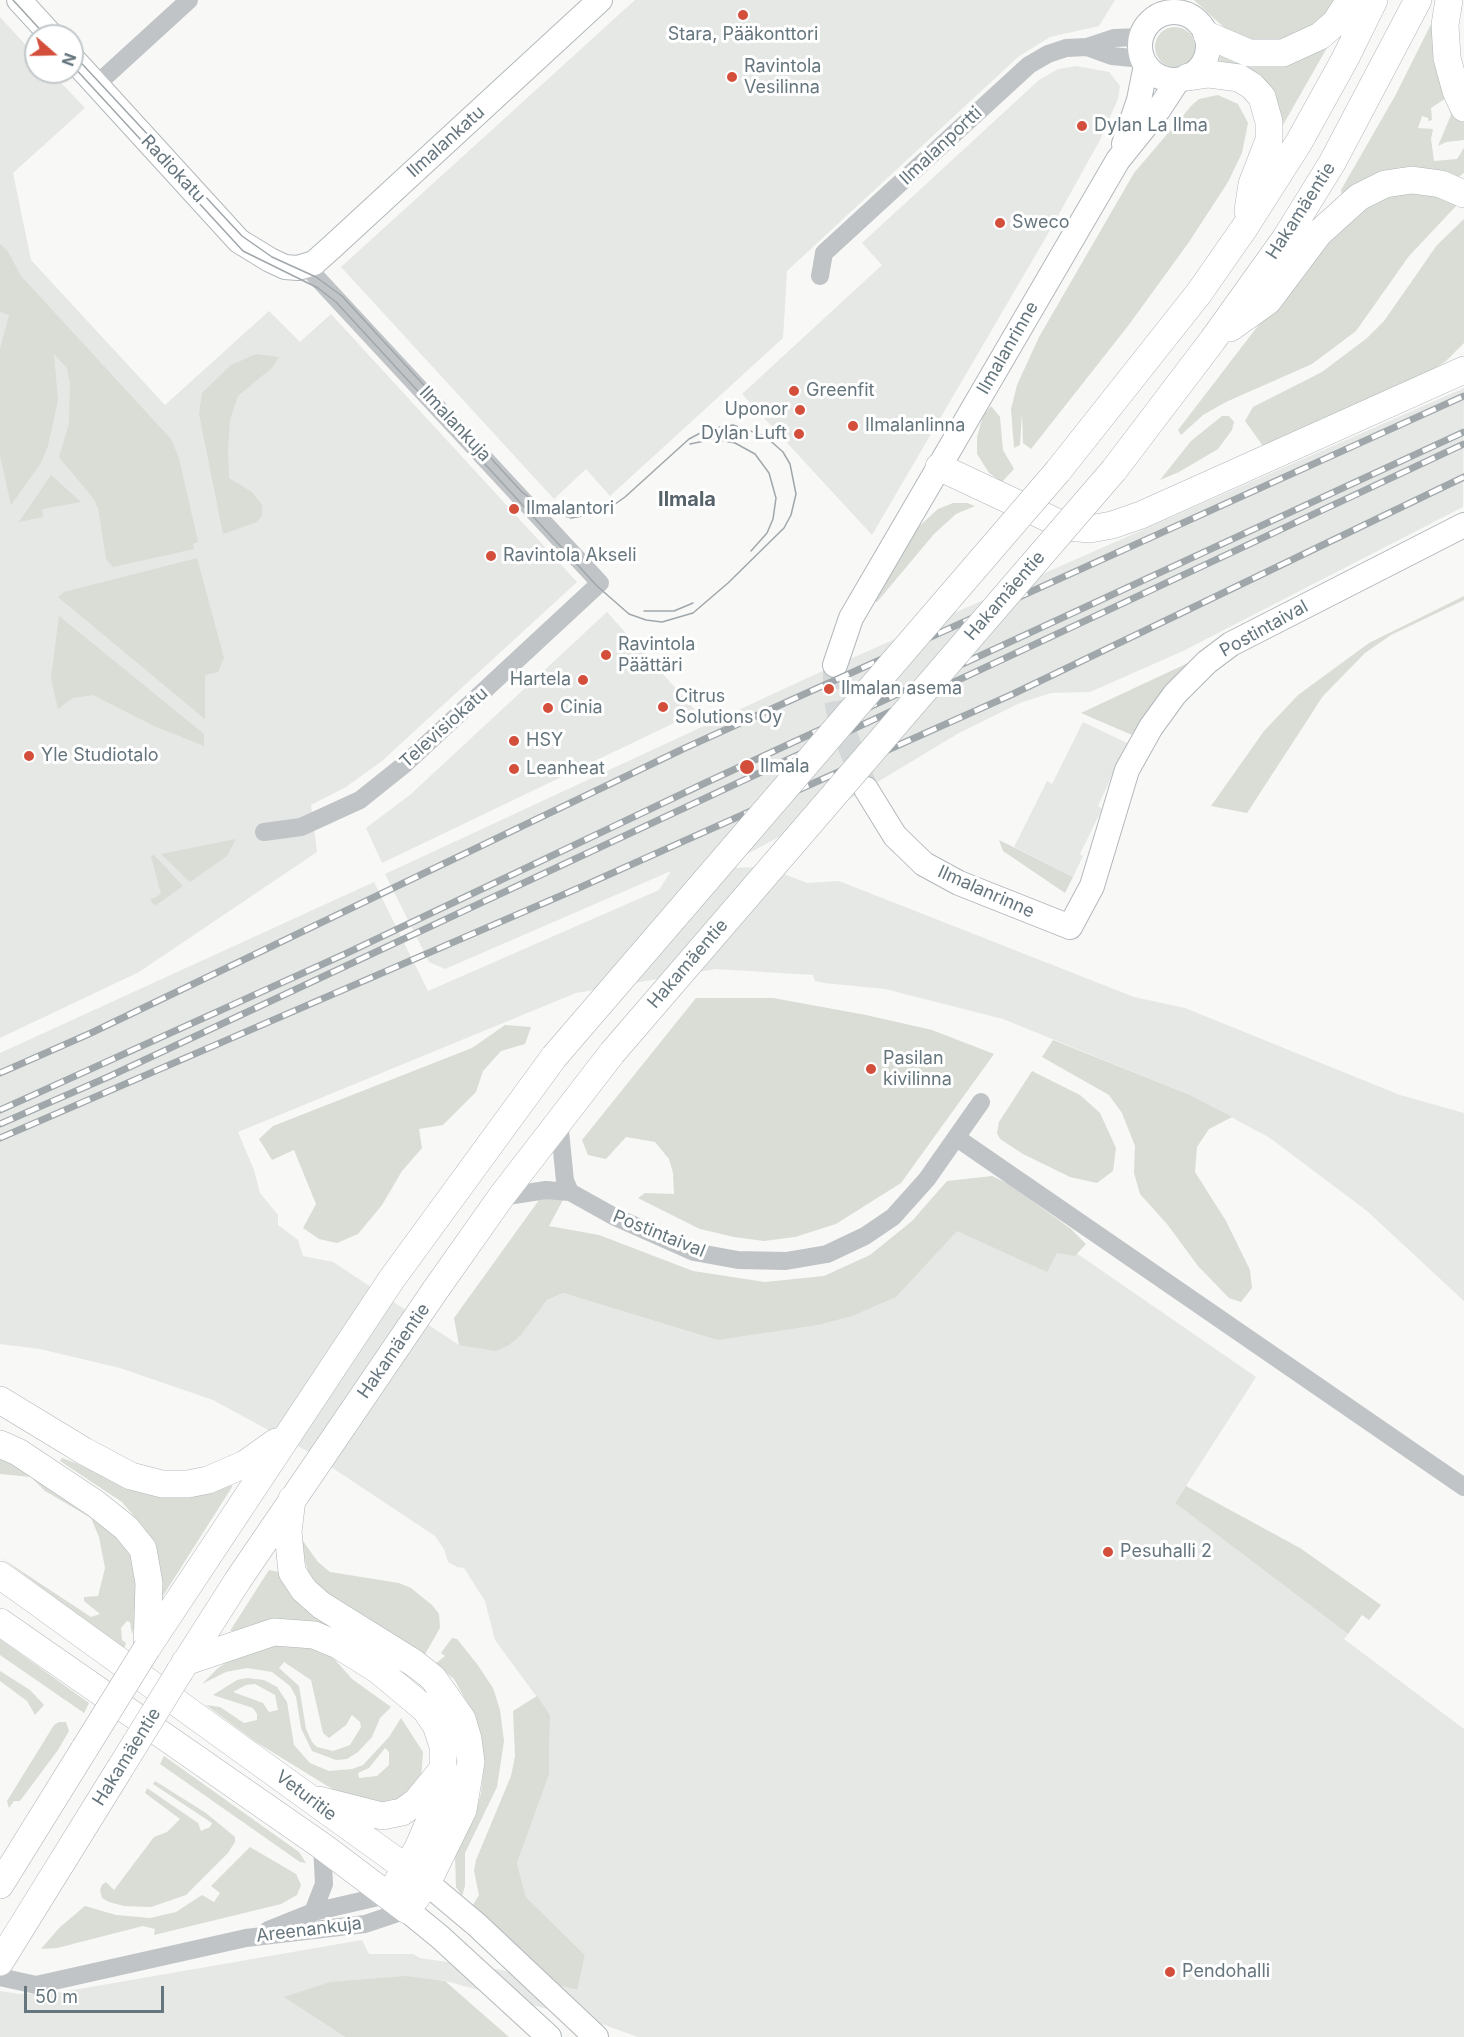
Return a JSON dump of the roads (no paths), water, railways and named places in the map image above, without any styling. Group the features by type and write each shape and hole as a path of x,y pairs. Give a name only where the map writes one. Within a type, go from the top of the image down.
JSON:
{"main road":[{"path":"1207,35 1249,53 1283,53 1320,36 1335,23 1350,0"},
{"path":"0,1885 147,1648 254,1469 288,1435 391,1280 554,1057 1058,471 1178,320 1245,227 1299,142 1345,59 1374,0"},
{"name":"Hakamäentie","path":"5,1953 182,1666 294,1496 501,1197 612,1053 1114,470 1212,341 1285,239 1332,163 1418,0"},
{"path":"1449,0 1445,25 1447,58 1456,91 1464,108"},
{"path":"1183,78 1209,74 1239,78 1252,86 1262,97 1267,110 1269,140 1252,184 1245,227"},
{"path":"1212,341 1268,301 1319,233 1359,196 1385,184 1412,180 1459,191"},
{"path":"1418,389 1464,357"},
{"path":"939,467 1067,527 1090,529 1112,525 1141,515 1464,370"},
{"path":"0,1400 84,1451 131,1476 149,1482 188,1484 254,1469"},
{"path":"0,1444 18,1452 96,1504 126,1528 143,1549 149,1583 147,1648"},
{"path":"294,1496 288,1532 292,1572 304,1590 321,1605 414,1663 433,1678 462,1719 471,1762 463,1810 397,1902"},
{"name":"Veturitie","path":"0,1575 417,1875"},
{"name":"Veturitie","path":"0,1622 322,1846 397,1902"},
{"path":"182,1666 274,1632 314,1635 338,1645 385,1676 425,1709 436,1725 443,1746 443,1790 417,1875"},
{"path":"315,1800 382,1816 402,1812 416,1802 443,1769"}],"street":[{"path":"19,0 41,24"},
{"path":"96,85 189,0"},
{"name":"Ilmalankatu","path":"296,267 332,247 600,0"},
{"path":"1179,6 1200,23 1207,35 1208,49 1205,61 1183,78 1166,79 1154,74 1146,36 1165,13 1179,6"},
{"name":"Ilmalanportti","path":"820,276 824,253 1029,65 1048,54 1066,48 1087,47 1114,38 1146,36"},
{"name":"Ilmalanrinne","path":"1118,160 1139,100 1146,36"},
{"name":"Radiokatu","path":"84,72 239,241 256,253 296,267"},
{"name":"Ilmalanrinne","path":"835,665 851,618 1118,160 1183,78"},
{"name":"Ilmalankuja","path":"296,267 419,385 600,583"},
{"name":"Postintaival","path":"1071,927 1092,886 1127,770 1151,727 1175,694 1207,662 1231,644 1464,525"},
{"name":"Televisiokatu","path":"264,832 301,827 345,808 369,793 405,764 600,583"},
{"name":"Ilmalanrinne","path":"866,789 895,836 924,864 959,883 1071,927"},
{"name":"Postintaival","path":"570,1192 613,1216 694,1252 738,1260 786,1261 827,1254 865,1236 893,1217 927,1179 981,1102"},
{"path":"501,1197 546,1190 570,1192 565,1181 559,1121"},
{"path":"957,1138 1464,1487"},
{"name":"Areenankuja","path":"313,1912 324,1884 322,1846"},
{"name":"Veturitie","path":"417,1875 477,1925 596,2037"},
{"name":"Veturitie","path":"397,1902 440,1937 549,2037"},
{"name":"Areenankuja","path":"246,1938 313,1912 397,1902"},
{"name":"Areenankuja","path":"0,1977 36,1985 246,1938 358,1926 397,1902"}],"tunnel":[{"path":"835,665 835,693 840,720 864,784"}],"tram line":[{"path":"13,0 35,24"},
{"path":"84,66 242,236 272,257 316,277 342,296 521,491 542,508 571,518 604,512 625,497 689,439 708,429 733,425 765,436 783,452 790,464 796,494 791,515 784,528 728,583 693,613 662,622 646,620 629,614 597,586 336,302 318,288 243,251 84,78"},
{"path":"690,444 714,439 735,443 755,454 769,473 776,498 773,519 767,533 751,551"},
{"path":"644,611 674,611 693,603"}],"railway":[{"path":"0,1073 91,1033 685,748 1464,396"},
{"path":"0,1110 345,954 705,783 1464,432"},
{"path":"0,1124 108,1077 1464,444"},
{"path":"0,1138 581,887 1013,694 1464,477"}],"place":[{"name":"Stara, Pääkonttori","path":"743,15"},
{"name":"Ravintola Vesilinna","path":"732,77"},
{"name":"Dylan La Ilma","path":"1082,126"},
{"name":"Sweco","path":"1000,223"},
{"name":"Greenfit","path":"794,391"},
{"name":"Uponor","path":"800,410"},
{"name":"Ilmalanlinna","path":"853,426"},
{"name":"Dylan Luft","path":"799,434"},
{"name":"Ilmalantori","path":"514,509"},
{"name":"Ravintola Akseli","path":"491,556"},
{"name":"Ravintola Päättäri","path":"606,655"},
{"name":"Hartela","path":"583,680"},
{"name":"Ilmalan asema","path":"829,689"},
{"name":"Citrus Solutions Oy","path":"663,707"},
{"name":"Cinia","path":"548,708"},
{"name":"HSY","path":"514,741"},
{"name":"Yle Studiotalo","path":"29,756"},
{"name":"Ilmala","path":"747,767"},
{"name":"Leanheat","path":"514,769"},
{"name":"Pasilan kivilinna","path":"871,1069"},
{"name":"Pesuhalli 2","path":"1108,1552"},
{"name":"Pendohalli","path":"1170,1972"}],"district":[{"name":"Ilmala","path":"687,500"}]}
